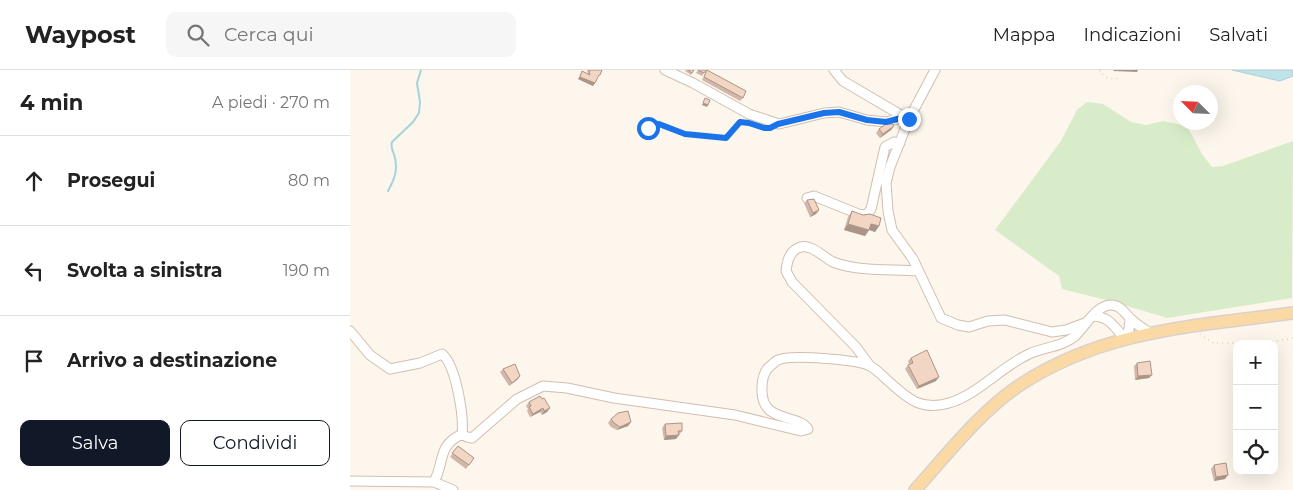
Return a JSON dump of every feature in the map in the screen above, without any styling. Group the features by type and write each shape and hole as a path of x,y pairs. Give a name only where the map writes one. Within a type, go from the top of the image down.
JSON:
{"main road":[{"path":"915,490 989,410 1016,388 1058,363 1103,344 1125,338 1293,313"}],"street":[{"path":"665,70 749,114 779,124 824,113 839,112 867,120 886,122 907,118"},
{"path":"834,70 843,80 907,118"},
{"path":"934,70 907,118 886,182 888,211 892,230 918,271 942,318 958,325 969,327 988,321 1005,320 1052,332 1066,330 1085,323"},
{"path":"807,198 814,196 861,215 866,214 872,209 873,196 885,147 894,142 900,143"},
{"path":"918,271 850,267 832,261 812,248 803,247 798,248 790,255 786,271 792,282 856,347 870,366 907,397 919,404 932,406 949,403 967,395 1009,364 1030,354 1068,341 1100,309 1112,305 1118,306 1130,319 1150,333"},
{"path":"1093,316 1102,316 1108,319 1125,338 1129,329 1130,319"},
{"path":"1103,344 1110,336 1114,325"},
{"path":"350,331 370,355 390,369 420,363 442,354 447,358 457,385 463,426 462,434"},
{"path":"462,434 467,438 472,438 517,400 543,386 567,388 614,398 735,415 801,431 808,429 802,422 783,418 768,408 763,398 762,389 763,379 768,368 778,360 799,358 833,360 870,366"},
{"path":"434,482 438,475 446,446 454,438 462,434"},
{"path":"350,481 434,482 453,490"}],"path":[{"path":"1100,70 1106,77 1112,79 1119,78"},
{"path":"643,137 648,128 659,124 685,134 726,138 740,122 749,123"},
{"path":"1190,327 1213,343 1266,343 1293,338"}],"green space":[{"path":"1087,102 1103,104 1131,122 1146,125 1163,121 1173,123 1173,130 1189,130 1202,154 1212,167 1223,166 1293,141 1292,298 1167,318 1062,289 1059,276 995,230 1061,141 1077,110"}],"water":[{"path":"1232,70 1293,70 1293,76 1280,81"}],"building":[{"path":"589,70 602,70 595,83 580,77 582,71 590,75"},
{"path":"707,70 746,91 743,98 704,77"},
{"path":"705,98 710,100 708,105 703,103"},
{"path":"886,124 893,124 894,126 883,134 879,129"},
{"path":"814,199 819,210 813,213 807,200"},
{"path":"852,211 881,218 879,226 871,224 869,230 848,224"},
{"path":"927,350 939,377 919,386 908,365 913,363 911,358"},
{"path":"1150,361 1152,375 1138,376 1137,363"},
{"path":"515,364 520,376 512,383 503,369"},
{"path":"540,396 542,399 544,398 550,408 544,411 543,408 533,414 529,407 531,406 529,402"},
{"path":"628,411 631,422 620,427 611,419 618,413"},
{"path":"682,423 682,431 678,431 679,435 666,436 665,424"},
{"path":"458,446 474,458 469,465 452,453"},
{"path":"1226,463 1228,475 1216,477 1214,465"}],"waterway":[{"path":"388,191 396,171 392,142 413,122 419,113 420,102 417,83 421,70"}],"route":[{"path":"648,128 659,124 685,134 726,138 731,135 740,122 770,128 778,124 824,113 839,112 867,120 886,122 905,117 909,119"}]}
